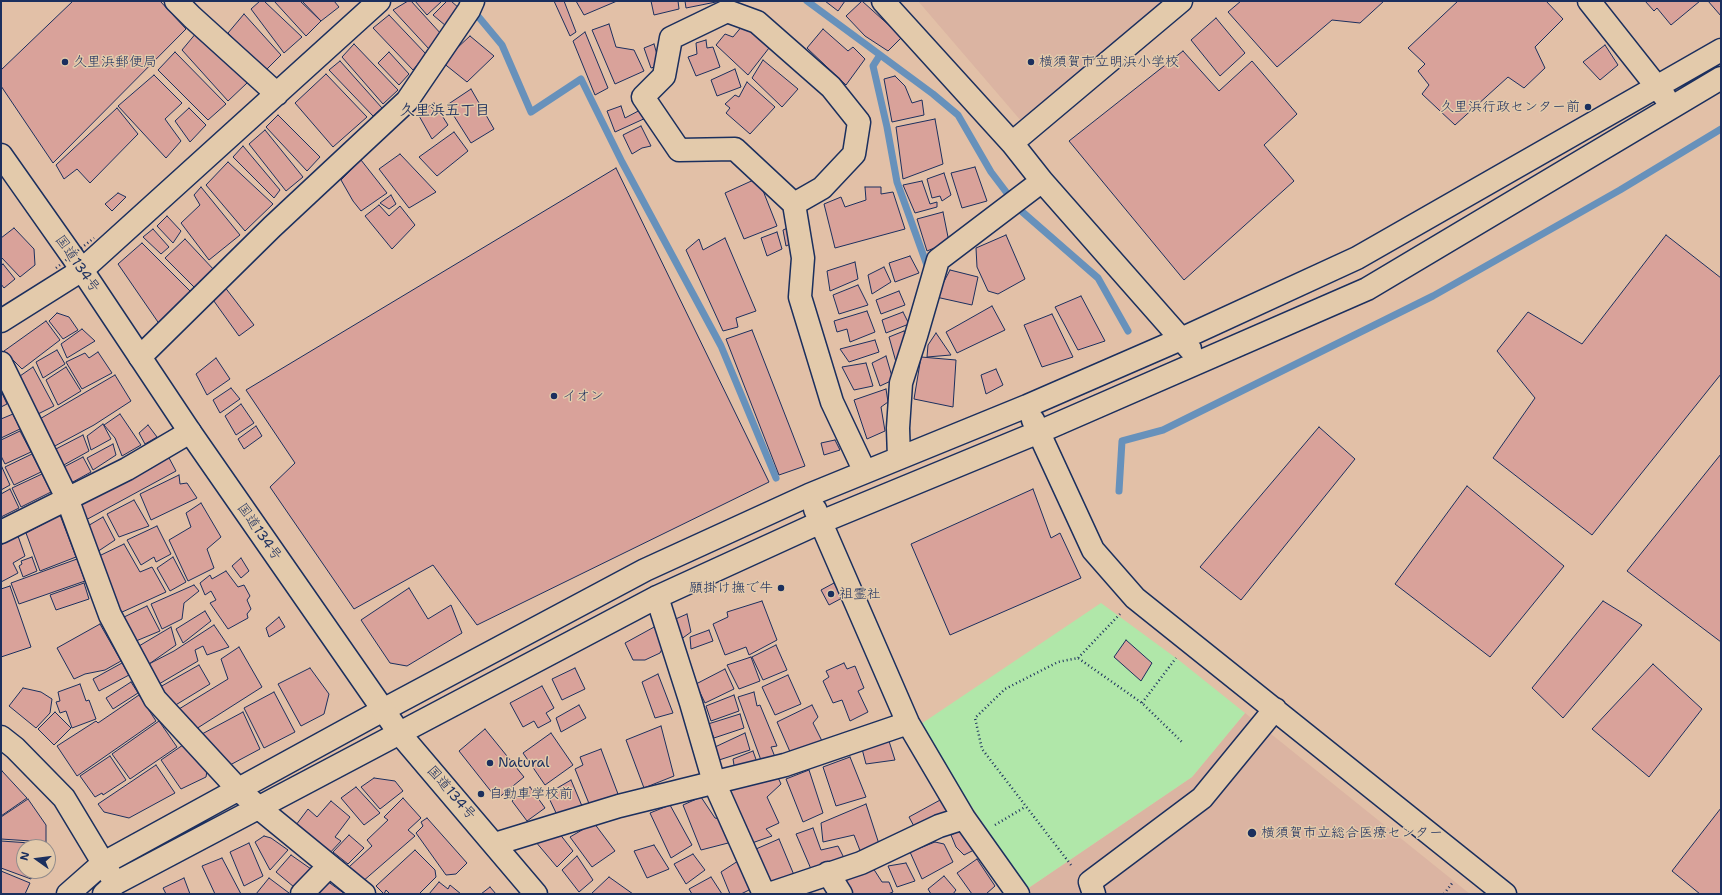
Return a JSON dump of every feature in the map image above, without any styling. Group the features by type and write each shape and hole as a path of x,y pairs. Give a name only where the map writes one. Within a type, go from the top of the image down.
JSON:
{"main road":[{"path":"176,1 192,18 277,94"},
{"path":"1,322 82,270 379,1"},
{"path":"140,357 272,227 407,101 469,10 473,1"},
{"path":"883,1 1012,143 1042,181 1201,361"},
{"path":"1012,143 1181,1"},
{"path":"1589,1 1672,106"},
{"path":"794,204 822,188 854,154 859,122 831,87 757,22 727,12 671,38 664,76 643,97 679,150 735,149 794,204 803,258 800,297 832,402 865,472"},
{"path":"68,894 102,864 238,788 645,570 809,495 1027,406 1181,339 1357,258 1721,50"},
{"path":"1,737 16,748 64,798 102,864 110,889 259,808 657,597 821,522 1039,432 1366,289 1721,78"},
{"name":"国道134号","path":"1,155 82,270 190,432 400,734 536,894"},
{"path":"899,458 898,428 901,383 938,260 1042,181"},
{"path":"1,363 67,498 110,615 155,699 238,788 259,808 364,894"},
{"path":"1027,406 1093,550 1135,598 1190,640 1505,894"},
{"path":"1,532 67,498 127,470 190,432"},
{"path":"809,495 908,723 964,818 1018,894"},
{"path":"657,597 691,703 714,782 764,894"},
{"path":"1094,894 1090,882 1202,798 1275,709"},
{"path":"495,844 619,806 785,765 908,723"},
{"path":"769,894 861,863 939,826 964,818"},
{"path":"302,894 329,866"},
{"path":"828,873 840,894"}],"path":[{"path":"56,268 94,238"},
{"path":"1071,865 982,749 975,718 1005,689 1058,662 1078,658 1135,598"},
{"path":"1142,703 1190,640"},
{"path":"1078,658 1142,703 1182,742"},
{"path":"978,836 1025,807"}],"shaded area":[{"name":"横須賀市立明浜小学校","path":"918,1 1163,1 1022,122"},
{"name":"横須賀市立総合医療センター","path":"1245,713 1470,894 1031,894 1027,889 1192,777"}],"green space":[{"path":"1101,603 1180,661 1245,713 1192,777 1027,889 918,726"}],"building":[{"path":"73,1 160,1 186,29 53,163 1,86 1,70"},
{"path":"260,1 264,1 302,37 284,53 251,9"},
{"path":"274,1 300,1 321,21 306,36"},
{"path":"302,1 334,1 339,7 321,21"},
{"path":"408,1 411,1 442,35 429,49 393,10"},
{"path":"415,1 442,1 427,15"},
{"path":"447,1 451,1 460,9 446,26 433,15"},
{"path":"554,1 564,1 576,32 570,36"},
{"path":"576,1 617,1 584,15"},
{"path":"651,1 678,1 679,9 654,15"},
{"path":"685,1 716,1 716,2 686,8"},
{"path":"825,1 845,1 838,11"},
{"path":"862,1 902,37 888,51 865,36 846,16"},
{"path":"1241,1 1384,1 1360,23 1332,20 1277,67 1228,12"},
{"path":"1458,1 1546,1 1563,19 1535,47 1545,68 1524,88 1508,77 1455,125 1422,94 1429,85 1418,71 1425,64 1408,48"},
{"path":"1645,1 1700,1 1671,25 1657,8 1654,11"},
{"path":"1708,1 1721,1 1721,16"},
{"path":"244,14 281,55 265,71 228,33"},
{"path":"389,15 426,54 413,70 373,28"},
{"path":"1216,18 1245,53 1220,76 1191,40"},
{"path":"609,24 616,47 634,50 644,71 615,84 592,30"},
{"path":"743,25 769,48 748,75 716,45 725,34 733,37"},
{"path":"823,29 848,51 853,47 865,59 846,85 807,48"},
{"path":"197,32 247,83 228,101 182,50"},
{"path":"585,32 608,88 595,95 573,41"},
{"path":"470,36 494,56 467,82 442,62"},
{"path":"706,40 707,48 713,47 720,67 696,76 688,57 697,54 696,43"},
{"path":"354,44 398,90 383,104 342,57"},
{"path":"654,44 660,65 651,68 644,48"},
{"path":"1605,45 1618,65 1600,80 1583,62"},
{"path":"1183,51 1219,91 1252,61 1297,114 1264,145 1294,181 1184,280 1069,141"},
{"path":"175,52 226,104 208,120 158,70"},
{"path":"389,52 409,74 399,85 378,63"},
{"path":"763,60 798,89 782,107 752,78"},
{"path":"340,61 382,108 373,116 329,70"},
{"path":"735,69 741,87 717,96 711,80"},
{"path":"326,74 367,117 333,147 295,103"},
{"path":"154,75 182,103 165,119 181,141 166,158 118,106"},
{"path":"895,76 905,86 912,103 922,100 924,115 892,122 884,79"},
{"path":"747,82 775,107 750,134 726,113 730,108 725,104 735,95 739,97"},
{"path":"471,89 494,129 471,143 447,105"},
{"path":"434,103 448,125 432,139 418,114"},
{"path":"621,106 625,118 644,108 648,117 615,132 607,111"},
{"path":"117,108 138,134 90,183 77,169 64,179 56,165"},
{"path":"189,108 206,125 190,142 175,121"},
{"path":"278,115 320,157 307,171 266,127"},
{"path":"935,119 943,164 903,179 896,127"},
{"path":"641,126 651,146 642,148 632,154 623,135"},
{"path":"265,130 303,177 286,191 249,144"},
{"path":"454,132 468,151 437,176 419,157"},
{"path":"243,146 280,190 274,198 233,157"},
{"path":"400,154 436,192 409,208 379,169"},
{"path":"361,160 387,193 361,211 353,201 341,180"},
{"path":"228,162 273,204 245,231 206,185"},
{"path":"975,167 987,201 962,208 951,173"},
{"path":"616,168 769,482 477,625 433,565 354,609 270,487 295,463 246,390"},
{"path":"944,173 951,195 942,201 940,196 932,198 927,179"},
{"path":"758,178 777,226 744,239 725,193"},
{"path":"922,181 930,204 937,202 937,207 915,213 903,185"},
{"path":"201,187 240,235 209,260 181,223 200,205 194,195"},
{"path":"865,187 881,187 881,194 893,192 905,229 835,248 824,204 841,197 845,207 866,200"},
{"path":"118,193 126,197 112,211 105,204"},
{"path":"391,195 396,204 389,209 380,203"},
{"path":"379,205 389,216 400,206 415,225 392,249 365,216"},
{"path":"943,212 949,242 927,251 917,219"},
{"path":"167,216 181,231 173,243 157,226"},
{"path":"790,227 797,241 786,246 783,230"},
{"path":"14,228 34,249 35,265 20,277 1,257 1,238"},
{"path":"153,229 169,247 161,254 143,237"},
{"path":"777,232 782,249 767,256 761,238"},
{"path":"1006,235 1025,279 998,294 988,291 977,267 976,248"},
{"path":"1666,235 1721,278 1721,374 1592,535 1493,458 1535,398 1497,351 1528,312 1582,344"},
{"path":"725,238 756,311 736,318 738,327 723,331 686,250 699,239 703,250"},
{"path":"185,239 215,271 195,288 165,258"},
{"path":"142,243 191,292 160,325 118,264"},
{"path":"910,256 919,273 895,282 889,263"},
{"path":"855,262 858,279 830,291 827,271"},
{"path":"3,264 15,279 4,288 1,284 1,266"},
{"path":"884,267 891,282 872,294 868,275"},
{"path":"950,270 978,277 972,305 936,297"},
{"path":"858,285 868,305 839,314 833,295"},
{"path":"224,286 254,325 239,336 211,297"},
{"path":"899,291 905,305 881,314 876,300"},
{"path":"1081,296 1105,341 1078,350 1055,307"},
{"path":"992,306 1005,330 957,353 946,332"},
{"path":"867,311 875,332 850,342 847,329 837,332 834,321"},
{"path":"903,312 909,324 886,333 882,320"},
{"path":"57,313 69,317 78,330 63,339 49,321"},
{"path":"1052,314 1073,357 1042,367 1024,325"},
{"path":"46,321 60,340 22,369 4,351"},
{"path":"82,329 95,341 67,358 61,344"},
{"path":"752,330 805,466 779,475 726,339"},
{"path":"904,331 906,338 903,361 896,362 889,337"},
{"path":"936,333 951,355 927,357 928,345"},
{"path":"875,340 879,352 849,362 840,349"},
{"path":"57,350 65,364 43,378 36,362"},
{"path":"98,352 112,373 82,389 66,362 85,353 89,358"},
{"path":"886,356 893,380 880,386 872,363"},
{"path":"921,357 956,360 953,407 914,399"},
{"path":"216,358 230,379 207,395 196,374"},
{"path":"866,363 873,386 854,390 842,367"},
{"path":"33,367 54,406 36,415 20,376"},
{"path":"66,367 81,391 58,405 46,380"},
{"path":"996,369 1003,385 986,394 981,375"},
{"path":"115,375 131,401 94,425 53,447 38,420"},
{"path":"231,388 240,399 220,413 213,400"},
{"path":"886,389 888,402 881,407 885,431 867,439 854,400"},
{"path":"1,391 7,404 1,407"},
{"path":"241,404 254,423 236,435 225,416"},
{"path":"13,414 20,429 1,438 1,419"},
{"path":"120,414 141,445 122,456 115,438 104,425"},
{"path":"103,424 111,439 91,450 87,436"},
{"path":"148,425 157,437 145,444 139,433"},
{"path":"256,426 262,436 244,449 238,439"},
{"path":"1319,427 1355,459 1241,600 1200,567"},
{"path":"20,431 31,452 5,464 1,456 1,440"},
{"path":"83,435 89,451 62,466 54,450"},
{"path":"835,440 840,450 824,455 821,443"},
{"path":"113,444 116,455 93,470 87,458"},
{"path":"32,454 41,472 14,485 5,467"},
{"path":"1721,454 1721,642 1627,571"},
{"path":"168,456 176,471 84,521 79,504"},
{"path":"83,457 91,472 71,483 62,468"},
{"path":"1,465 10,485 1,490"},
{"path":"42,474 51,492 21,507 12,488"},
{"path":"179,475 180,484 187,483 197,498 151,520 140,494"},
{"path":"1467,486 1564,566 1490,657 1395,584"},
{"path":"10,489 19,508 1,517 1,494"},
{"path":"1033,489 1051,538 1060,533 1081,578 950,635 911,544"},
{"path":"134,500 149,526 119,537 107,514"},
{"path":"201,503 221,537 207,549 214,568 188,581 169,540 191,527 186,513"},
{"path":"60,515 76,557 40,571 26,533"},
{"path":"103,517 115,540 97,552 86,527"},
{"path":"157,526 171,554 156,562 154,557 141,565 127,540"},
{"path":"18,536 25,556 13,563 18,573 1,582 1,545"},
{"path":"124,544 140,572 152,567 166,592 120,613 99,556"},
{"path":"32,557 37,571 23,577 19,566 22,564 21,561"},
{"path":"173,557 186,582 170,591 157,568"},
{"path":"241,558 249,571 241,578 232,566"},
{"path":"77,559 85,581 19,604 11,583"},
{"path":"226,571 238,587 244,585 250,596 247,600 251,609 247,614 248,618 228,629 210,603 216,600 211,591 205,595 200,583 210,575 212,579"},
{"path":"84,583 89,599 56,610 50,595"},
{"name":"祖霊社","path":"834,583 842,598 829,605 821,590"},
{"path":"194,585 199,591 184,603 182,619 162,629 151,604"},
{"path":"10,586 31,647 1,657 1,589"},
{"path":"409,588 428,619 451,605 462,633 407,666 390,663 361,620"},
{"path":"762,601 777,640 749,655 746,647 725,655 713,624 728,617 727,612"},
{"path":"1603,601 1642,625 1563,718 1532,688"},
{"path":"147,606 160,631 136,641 122,618"},
{"path":"205,611 211,621 183,643 176,629"},
{"path":"687,614 691,632 680,640 671,621"},
{"path":"279,617 285,627 269,637 266,628"},
{"path":"100,624 121,661 105,670 85,674 74,679 57,648"},
{"path":"214,625 229,647 207,655 203,646 195,650 198,661 159,684 149,664 174,651"},
{"path":"656,626 664,645 660,653 645,660 633,660 625,643"},
{"path":"171,627 176,645 149,664 139,646"},
{"path":"709,630 713,641 691,649 690,637"},
{"path":"1126,640 1152,663 1141,681 1114,657"},
{"path":"776,645 787,670 763,680 752,657"},
{"path":"239,647 262,687 196,729 179,709 228,679 221,659"},
{"path":"751,657 760,681 739,689 727,665"},
{"path":"122,663 129,675 99,691 93,679"},
{"path":"844,663 847,669 855,666 864,688 858,691 868,712 850,721 842,700 833,703 823,681 829,677 826,671"},
{"path":"1653,664 1702,709 1649,777 1592,729"},
{"path":"199,665 210,684 174,706 160,687"},
{"path":"310,668 329,694 324,714 301,726 278,684"},
{"path":"575,668 585,689 562,700 552,679"},
{"path":"725,669 734,689 705,703 696,684"},
{"path":"658,674 673,713 655,718 642,682"},
{"path":"788,675 801,704 775,715 762,687"},
{"path":"131,682 138,693 113,709 106,698"},
{"path":"80,684 86,701 89,700 96,719 72,728 66,711 60,713 56,702 60,701 58,692"},
{"path":"542,686 554,708 546,713 551,721 538,728 534,721 523,727 510,703"},
{"path":"23,688 41,692 52,699 50,713 36,728 9,706"},
{"path":"274,692 295,732 264,748 244,708"},
{"path":"754,692 757,706 760,705 777,746 771,747 775,757 762,763 738,697"},
{"path":"139,695 156,721 77,776 57,746 96,721 98,723"},
{"path":"734,695 739,711 711,721 706,706"},
{"path":"579,705 586,718 561,732 556,718"},
{"path":"812,705 818,717 813,723 822,741 791,754 777,722"},
{"path":"55,712 71,728 54,745 38,729"},
{"path":"243,712 260,749 230,765 202,734"},
{"path":"740,714 744,728 714,738 708,724"},
{"path":"159,721 177,747 130,779 112,754"},
{"path":"661,726 674,776 644,788 626,740"},
{"path":"485,729 524,777 497,799 459,751"},
{"path":"551,733 573,765 545,785 523,753"},
{"path":"745,733 750,750 719,760 715,747"},
{"path":"888,738 895,760 866,764 861,745"},
{"path":"183,745 207,771 206,777 181,789 161,760"},
{"path":"601,749 618,794 590,806 575,769 583,765 580,757"},
{"path":"753,751 758,765 735,771 733,759"},
{"path":"110,756 126,780 103,795 102,793 95,797 80,776"},
{"path":"850,757 866,797 836,806 823,767"},
{"path":"156,765 175,793 129,818 104,812 98,804"},
{"path":"809,770 823,813 803,822 786,779"},
{"path":"2,771 27,798 1,816 1,772"},
{"path":"776,773 781,784 767,797 779,823 766,829 772,836 749,844 724,789"},
{"path":"374,778 395,781 403,791 380,809 361,787"},
{"path":"571,780 582,806 558,817 547,794"},
{"path":"356,787 380,813 364,825 341,798"},
{"path":"530,787 545,808 527,821 512,801"},
{"path":"701,797 715,818 720,819 732,842 701,850 683,805"},
{"path":"403,798 421,818 408,830 415,836 362,882 349,867 372,846 367,840 388,820 384,817"},
{"path":"28,799 46,825 46,839 1,839 1,817"},
{"path":"942,799 950,814 916,830 909,817"},
{"path":"331,801 350,817 335,837 341,841 328,855 296,825 308,809 317,817"},
{"path":"866,804 879,844 861,853 854,835 823,842 821,823"},
{"path":"670,805 692,845 671,858 650,813"},
{"path":"1721,808 1721,894 1700,894 1672,871"},
{"path":"427,818 467,863 456,874 446,875 416,833 423,826 421,822"},
{"path":"594,823 615,851 592,867 570,837"},
{"path":"813,828 821,850 838,846 844,858 811,869 796,834"},
{"path":"964,829 974,850 964,855 956,847 951,835"},
{"path":"559,833 573,851 557,867 535,841"},
{"path":"349,835 364,848 348,864 333,852"},
{"path":"264,836 271,838 288,850 270,870 255,842"},
{"path":"779,839 794,875 766,886 754,856 756,849"},
{"path":"1,841 16,842 16,874 1,868"},
{"path":"935,842 944,844 953,862 922,879 910,852"},
{"path":"249,843 263,876 244,886 230,852"},
{"path":"654,845 669,869 647,878 634,851"},
{"path":"415,850 435,870 436,877 419,894 390,894 386,890 384,894 376,886"},
{"path":"693,854 705,870 686,884 674,864"},
{"path":"291,855 311,869 294,887 276,872"},
{"path":"577,856 593,880 579,892 562,870"},
{"path":"222,858 241,894 215,894 202,866"},
{"path":"977,859 995,886 986,894 972,894 957,873"},
{"path":"738,861 751,889 741,894 730,894 721,872"},
{"path":"906,863 915,881 897,887 888,866"},
{"path":"873,868 882,882 889,882 893,892 888,894 849,894 842,880"},
{"path":"1,871 16,877 16,879 30,883 25,894 1,894"},
{"path":"944,876 956,890 953,894 931,894 928,889"},
{"path":"609,877 633,894 591,894"},
{"path":"711,877 722,894 692,894 689,889"},
{"path":"184,878 190,894 166,894 163,888"},
{"path":"269,878 289,893 256,894"},
{"path":"327,881 345,894 316,894"},
{"path":"439,882 448,889 450,885 461,894 429,894"},
{"path":"490,887 496,894 481,894"}],"waterway":[{"path":"807,1 933,94 958,115 991,172 1019,209 1098,278 1128,331"},
{"path":"472,9 502,45 531,112 581,79 622,162 721,346 776,478"},
{"path":"880,55 873,66 887,127 897,182 928,268"},
{"path":"1119,491 1122,441 1163,430 1433,296 1620,190 1721,129"}],"place":[{"name":"久里浜郵便局","path":"65,62"},
{"name":"横須賀市立明浜小学校","path":"1031,62"},
{"name":"久里浜行政センター前","path":"1588,107"},
{"name":"イオン","path":"554,396"},
{"name":"願掛け撫で牛","path":"781,588"},
{"name":"祖霊社","path":"831,594"},
{"name":"Natural","path":"490,763"},
{"name":"自動車学校前","path":"481,794"},
{"name":"横須賀市立総合医療センター","path":"1252,833"}],"district":[{"name":"久里浜五丁目","path":"445,111"}]}
